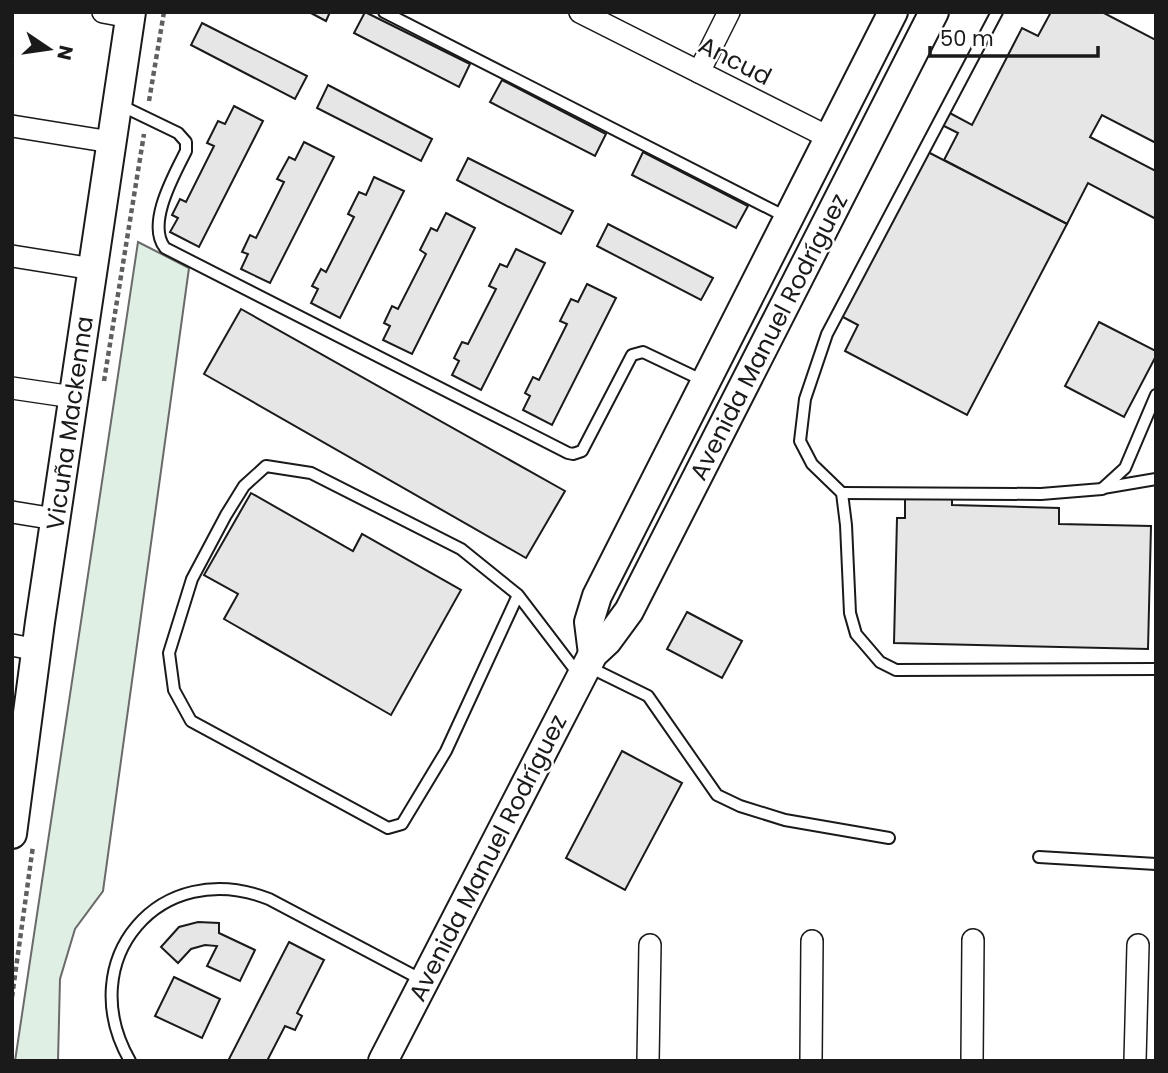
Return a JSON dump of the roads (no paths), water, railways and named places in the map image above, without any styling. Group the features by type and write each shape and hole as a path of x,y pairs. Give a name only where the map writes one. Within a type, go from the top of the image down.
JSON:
{"main road":[{"name":"Avenida Manuel Rodríguez","path":"587,666 589,622 597,596 893,12"},
{"name":"Avenida Manuel Rodríguez","path":"383,1061 587,666 629,611 934,12"},
{"name":"Vicuña Mackenna","path":"12,834 24,648 55,519 117,103 122,14"},
{"path":"827,144 844,190"},
{"path":"745,305 765,345"}],"street":[{"name":"Ancud","path":"580,12 699,72 827,144"},
{"path":"699,72 729,12"},
{"path":"12,126 111,142"},
{"path":"12,256 93,269"},
{"path":"12,388 73,397"},
{"path":"12,512 55,519"},
{"path":"972,1061 973,940"},
{"path":"811,1061 812,941"},
{"path":"648,1061 650,945"},
{"path":"1135,1061 1138,945"}],"lane":[{"path":"384,12 789,219"},
{"path":"997,12 827,334 805,399 800,442 812,464 842,493 850,613 856,634 880,663 896,670 1156,669"},
{"path":"117,103 178,133 186,142 186,151 162,208 158,235 164,248 568,453 582,451 632,355 643,352 706,382"},
{"path":"1102,489 1125,468 1156,395"},
{"path":"518,595 446,751 402,824 388,828 191,721 174,690 169,653 192,579 244,486 267,466 310,473 461,550 518,595 587,666 648,696 717,795 740,806 785,820 889,838"},
{"path":"842,493 1041,494 1102,489 1156,479"},
{"path":"1039,857 1156,864"},
{"path":"130,1061 114,1026 111,1007 111,988 117,961 129,937 146,917 168,901 192,891 218,887 253,892 424,981"}]}
